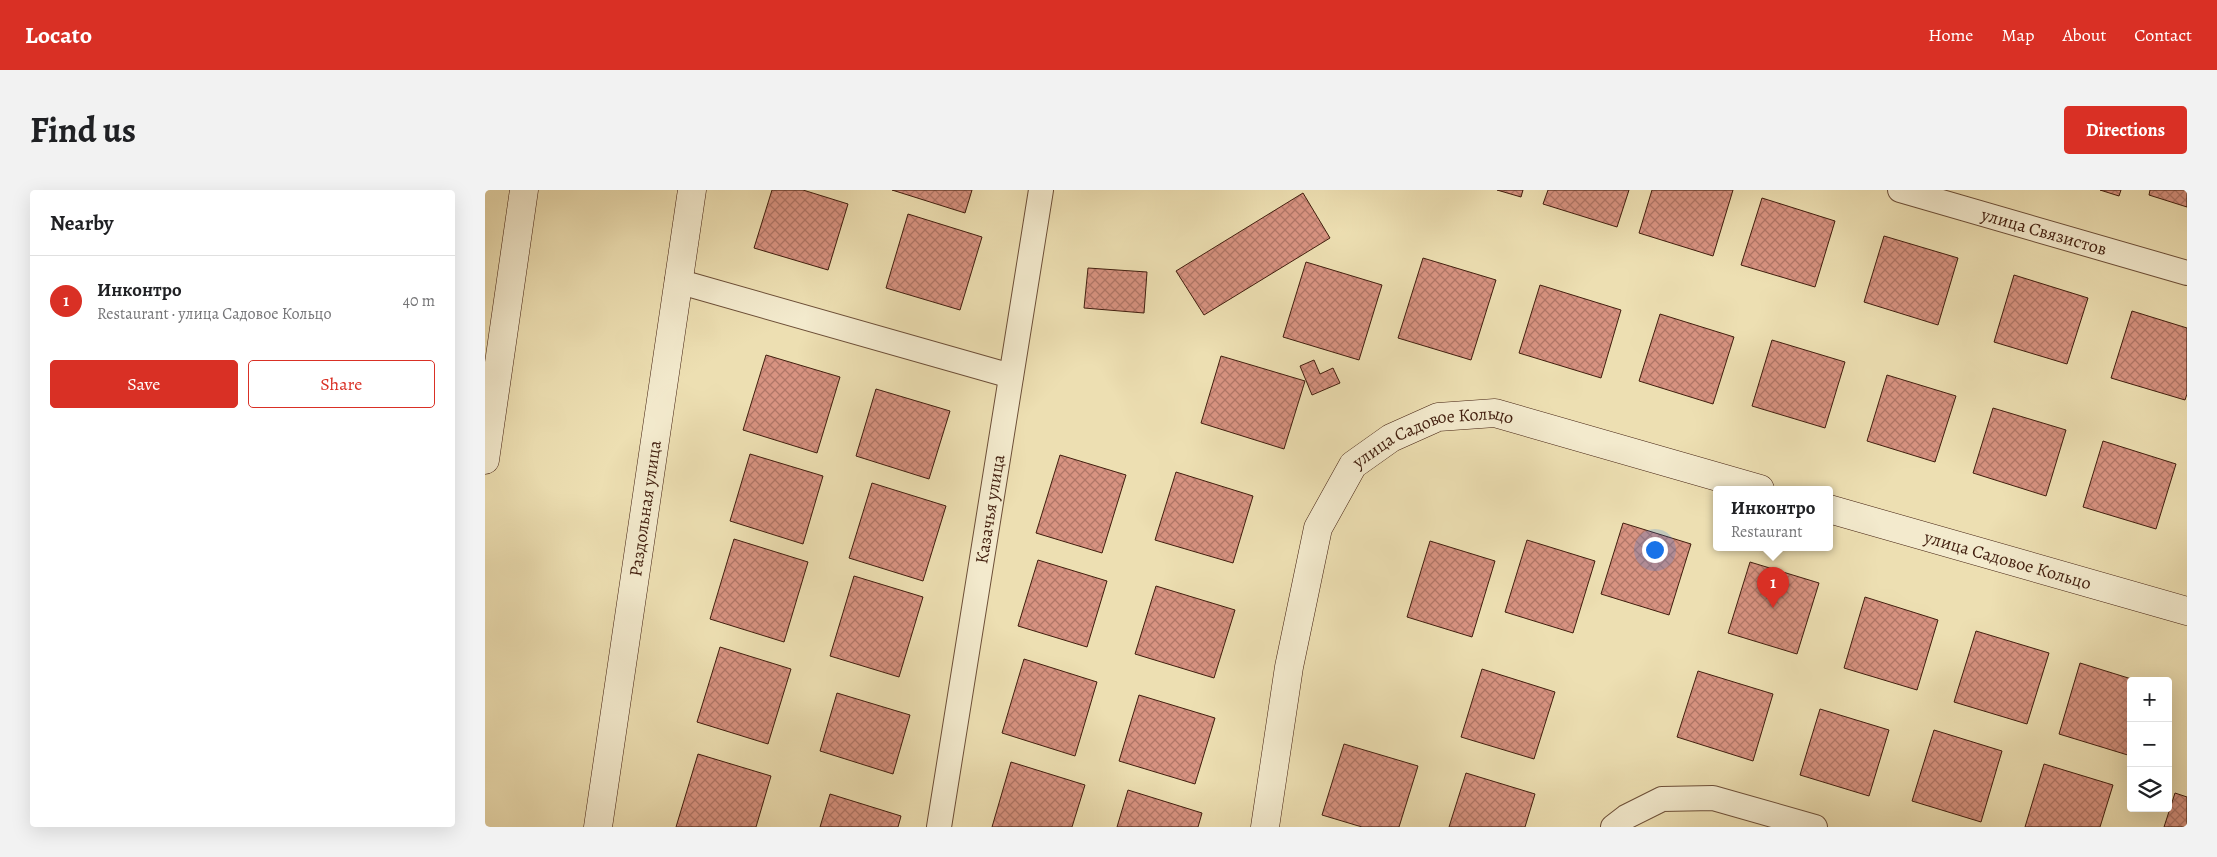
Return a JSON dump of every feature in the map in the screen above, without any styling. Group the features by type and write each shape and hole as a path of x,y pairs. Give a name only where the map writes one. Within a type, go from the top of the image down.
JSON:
{"street":[{"path":"485,460 524,190"},
{"name":"Раздольная улица","path":"598,827 691,190"},
{"name":"Казачья улица","path":"939,827 1041,190"},
{"name":"улица Связистов","path":"1900,190 2187,273"},
{"path":"677,281 1011,376"},
{"name":"улица Садовое Кольцо","path":"1265,827 1289,667 1318,528 1353,465 1391,438 1438,417 1495,413 1750,486"},
{"name":"улица Садовое Кольцо","path":"1833,510 2187,611"},
{"path":"1613,827 1626,817 1662,799 1713,798 1815,827"}],"building":[{"path":"772,190 803,190 848,204 828,270 754,248"},
{"path":"892,190 972,190 965,213"},
{"path":"1497,190 1523,190 1521,197"},
{"path":"1548,190 1629,190 1617,227 1543,204"},
{"path":"1652,190 1733,190 1713,256 1639,233"},
{"path":"2100,190 2121,190 2119,196"},
{"path":"2150,190 2187,190 2187,207 2149,195"},
{"path":"1303,193 1330,238 1204,315 1176,271"},
{"path":"1762,198 1835,221 1815,287 1741,265"},
{"path":"908,214 982,237 960,310 886,288"},
{"path":"1884,236 1958,258 1938,325 1864,302"},
{"path":"1423,258 1496,280 1471,360 1398,338"},
{"path":"1306,262 1382,285 1359,360 1283,337"},
{"path":"1088,268 1147,272 1144,313 1084,308"},
{"path":"2014,275 2088,298 2067,364 1994,342"},
{"path":"1540,285 1621,310 1601,378 1519,353"},
{"path":"2132,311 2187,328 2187,394 2185,400 2111,378"},
{"path":"1660,314 1734,337 1713,404 1639,381"},
{"path":"1772,340 1845,362 1825,428 1752,406"},
{"path":"766,355 840,377 817,453 743,430"},
{"path":"1221,356 1305,381 1284,449 1201,423"},
{"path":"1314,360 1320,374 1333,368 1340,383 1312,395 1300,366"},
{"path":"1887,375 1956,396 1935,462 1867,441"},
{"path":"876,389 950,411 929,479 856,456"},
{"path":"1993,408 2066,430 2046,496 1973,473"},
{"path":"2103,441 2176,464 2156,529 2083,507"},
{"path":"750,454 823,476 803,544 730,521"},
{"path":"1060,455 1126,475 1102,553 1036,533"},
{"path":"1176,472 1253,496 1233,563 1155,540"},
{"path":"872,483 946,506 923,581 849,558"},
{"path":"1623,523 1691,544 1669,615 1601,594"},
{"path":"734,539 808,562 784,642 710,619"},
{"path":"1527,540 1595,561 1573,633 1505,612"},
{"path":"1430,541 1495,561 1472,637 1407,617"},
{"path":"1038,560 1107,581 1087,647 1018,626"},
{"path":"1750,562 1819,583 1797,654 1728,633"},
{"path":"854,576 923,597 899,677 830,656"},
{"path":"1156,586 1235,610 1214,678 1135,654"},
{"path":"1865,597 1938,620 1917,690 1844,668"},
{"path":"1976,631 2049,653 2027,724 1954,702"},
{"path":"720,647 791,669 768,744 697,722"},
{"path":"1024,659 1097,682 1075,756 1002,733"},
{"path":"2080,663 2127,678 2127,755 2059,734"},
{"path":"1482,669 1555,692 1534,759 1461,737"},
{"path":"1698,671 1773,694 1753,761 1677,737"},
{"path":"837,693 910,715 893,774 820,751"},
{"path":"1139,695 1215,718 1195,784 1119,761"},
{"path":"1820,709 1889,730 1869,796 1800,775"},
{"path":"1934,730 2002,751 1981,822 1912,801"},
{"path":"1344,744 1418,766 1399,827 1362,827 1322,815"},
{"path":"698,754 771,776 756,827 676,827"},
{"path":"1011,762 1085,785 1072,827 992,827"},
{"path":"2044,764 2113,785 2100,827 2025,827"},
{"path":"1466,773 1535,794 1525,827 1449,827"},
{"path":"1128,790 1202,813 1198,827 1117,827"},
{"path":"2175,793 2187,797 2187,827 2164,827 2169,812 2172,812 2172,802"},
{"path":"830,794 901,816 898,827 820,827"}],"place":[{"name":"Инконтро","path":"1773,608"}]}
